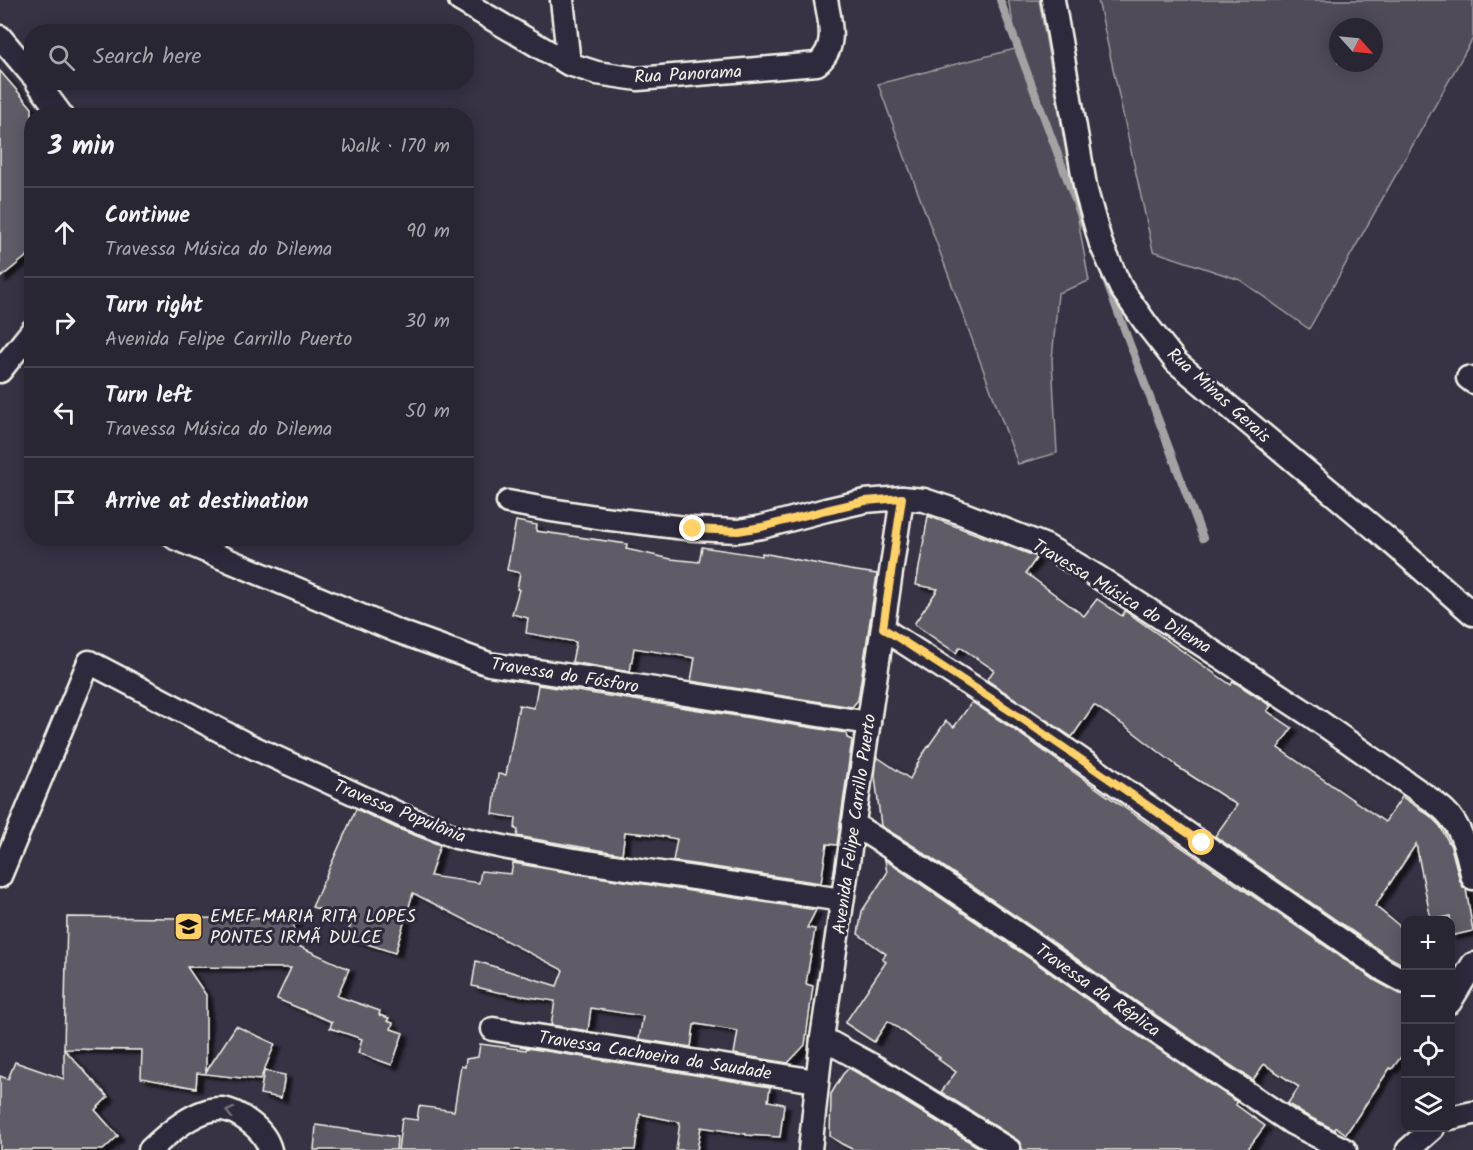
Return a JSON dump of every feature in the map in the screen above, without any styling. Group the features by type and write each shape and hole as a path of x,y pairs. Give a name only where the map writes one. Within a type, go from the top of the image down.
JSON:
{"street":[{"name":"Rua Panorama","path":"460,0 569,64 597,73 638,79 817,64 825,57 831,43 826,0"},
{"path":"562,0 569,64"},
{"name":"Rua Minas Gerais","path":"1053,0 1086,191 1101,244 1121,288 1176,362 1391,542 1473,614"},
{"path":"0,37 24,66"},
{"path":"43,90 56,108"},
{"path":"0,371 24,341"},
{"name":"Travessa Música do Dilema","path":"508,502 693,529 738,531 865,501 902,498 924,500 1046,546 1098,577 1310,715 1447,812 1457,826 1467,848 1473,878"},
{"name":"Avenida Felipe Carrillo Puerto","path":"810,1150 822,1038 902,498"},
{"name":"Travessa do Fósforo","path":"194,546 396,631 489,664 869,723"},
{"path":"883,628 1018,716 1384,970 1401,979"},
{"name":"Travessa Populônia","path":"0,876 89,662 246,744 401,815 456,837 573,860 842,900"},
{"name":"Travessa da Réplica","path":"853,824 1037,946 1139,1020 1292,1123 1345,1150"},
{"path":"1455,994 1473,964"},
{"name":"Travessa Cachoeira da Saudade","path":"493,1029 816,1082"},
{"path":"822,1038 875,1067 1008,1150"},
{"path":"150,1150 184,1121 212,1109 224,1109 239,1114 253,1124 268,1141 270,1150"},
{"path":"1455,1117 1473,1113"},
{"path":"1408,1150 1428,1132"}],"shaded area":[{"path":"1008,0 1039,0 1089,281 1058,293 1052,360 1057,453 1018,464 878,84 1019,48"},
{"path":"1098,0 1473,0 1473,38 1309,329 1240,280 1153,251"}],"building":[{"path":"0,71 32,108 24,108 24,258 0,278"},
{"path":"928,516 1037,557 1026,573 1084,616 1097,599 1122,616 1125,611 1231,685 1233,681 1271,706 1267,711 1292,728 1278,748 1385,822 1402,797 1430,816 1440,826 1451,847 1460,881 1466,889 1473,931 1455,935 1455,916 1430,916 1416,844 1375,906 1401,927 1401,963 1391,958 1215,836 1237,805 1176,766 1132,731 1094,705 1072,737 987,680 994,670 960,647 956,653 914,624 938,589 916,585"},
{"path":"516,521 537,525 536,531 627,544 626,549 671,559 699,562 702,547 762,556 762,553 877,574 858,700 852,707 691,681 695,658 634,648 630,672 572,662 576,642 526,633 528,618 512,614 519,590 517,589 520,573 507,570"},
{"path":"538,685 846,733 847,738 852,740 837,845 827,844 821,883 673,861 677,839 649,834 625,832 622,854 517,836 516,818 493,814 498,774 506,775 519,705 534,708"},
{"path":"972,702 1376,981 1401,994 1401,1057 1392,1069 1390,1068 1346,1134 1336,1127 1335,1130 1302,1113 1288,1103 1299,1087 1264,1064 1253,1080 915,847 881,826 875,776 877,757 910,779 921,757 946,721 954,727"},
{"path":"356,809 440,845 430,876 479,883 481,871 511,874 513,863 816,910 807,928 815,929 806,984 813,986 805,1045 788,1063 734,1054 738,1031 696,1024 691,1047 639,1039 643,1016 591,1008 588,1031 551,1025 555,1001 472,986 476,961 557,986 563,970 413,893 395,953 346,937 353,919 312,907"},
{"path":"885,860 1237,1102 1236,1105 1265,1126 1247,1150 1022,1150 1021,1143 1016,1139 941,1092 956,1072 938,1059 940,1058 888,1021 874,1042 845,1023 886,962 882,959 886,954 858,934 862,911 887,873"},
{"path":"67,917 295,919 292,943 349,969 337,996 380,1011 379,1015 389,1018 387,1021 393,1023 391,1029 403,1033 392,1065 358,1053 362,1039 330,1028 332,1022 277,999 291,968 187,967 206,995 206,1072 236,1026 275,1044 260,1080 197,1073 196,1088 141,1078 142,1050 64,1049"},
{"path":"480,1044 526,1050 527,1048 770,1087 768,1101 784,1104 780,1137 746,1135 701,1127 697,1150 676,1150 680,1122 640,1114 635,1150 398,1150 402,1118 417,1120 419,1106 454,1111 461,1066 465,1067 466,1059 478,1057"},
{"path":"64,1049 108,1097 95,1110 118,1136 103,1150 0,1150 0,1076 8,1079 15,1062 64,1079"},
{"path":"849,1068 983,1150 854,1150 842,1144 830,1136 831,1094"},
{"path":"264,1071 285,1075 281,1098 260,1094"},
{"path":"316,1125 397,1137 396,1150 314,1150"}],"waterway":[{"path":"1000,0 1084,224"},
{"path":"1105,278 1203,538"}],"place":[{"name":"EMEF MARIA RITA LOPES PONTES IRMÃ DULCE","path":"189,926"}],"route":[{"path":"693,529 738,531 865,501 902,498 883,628 1018,716 1202,843"}]}
